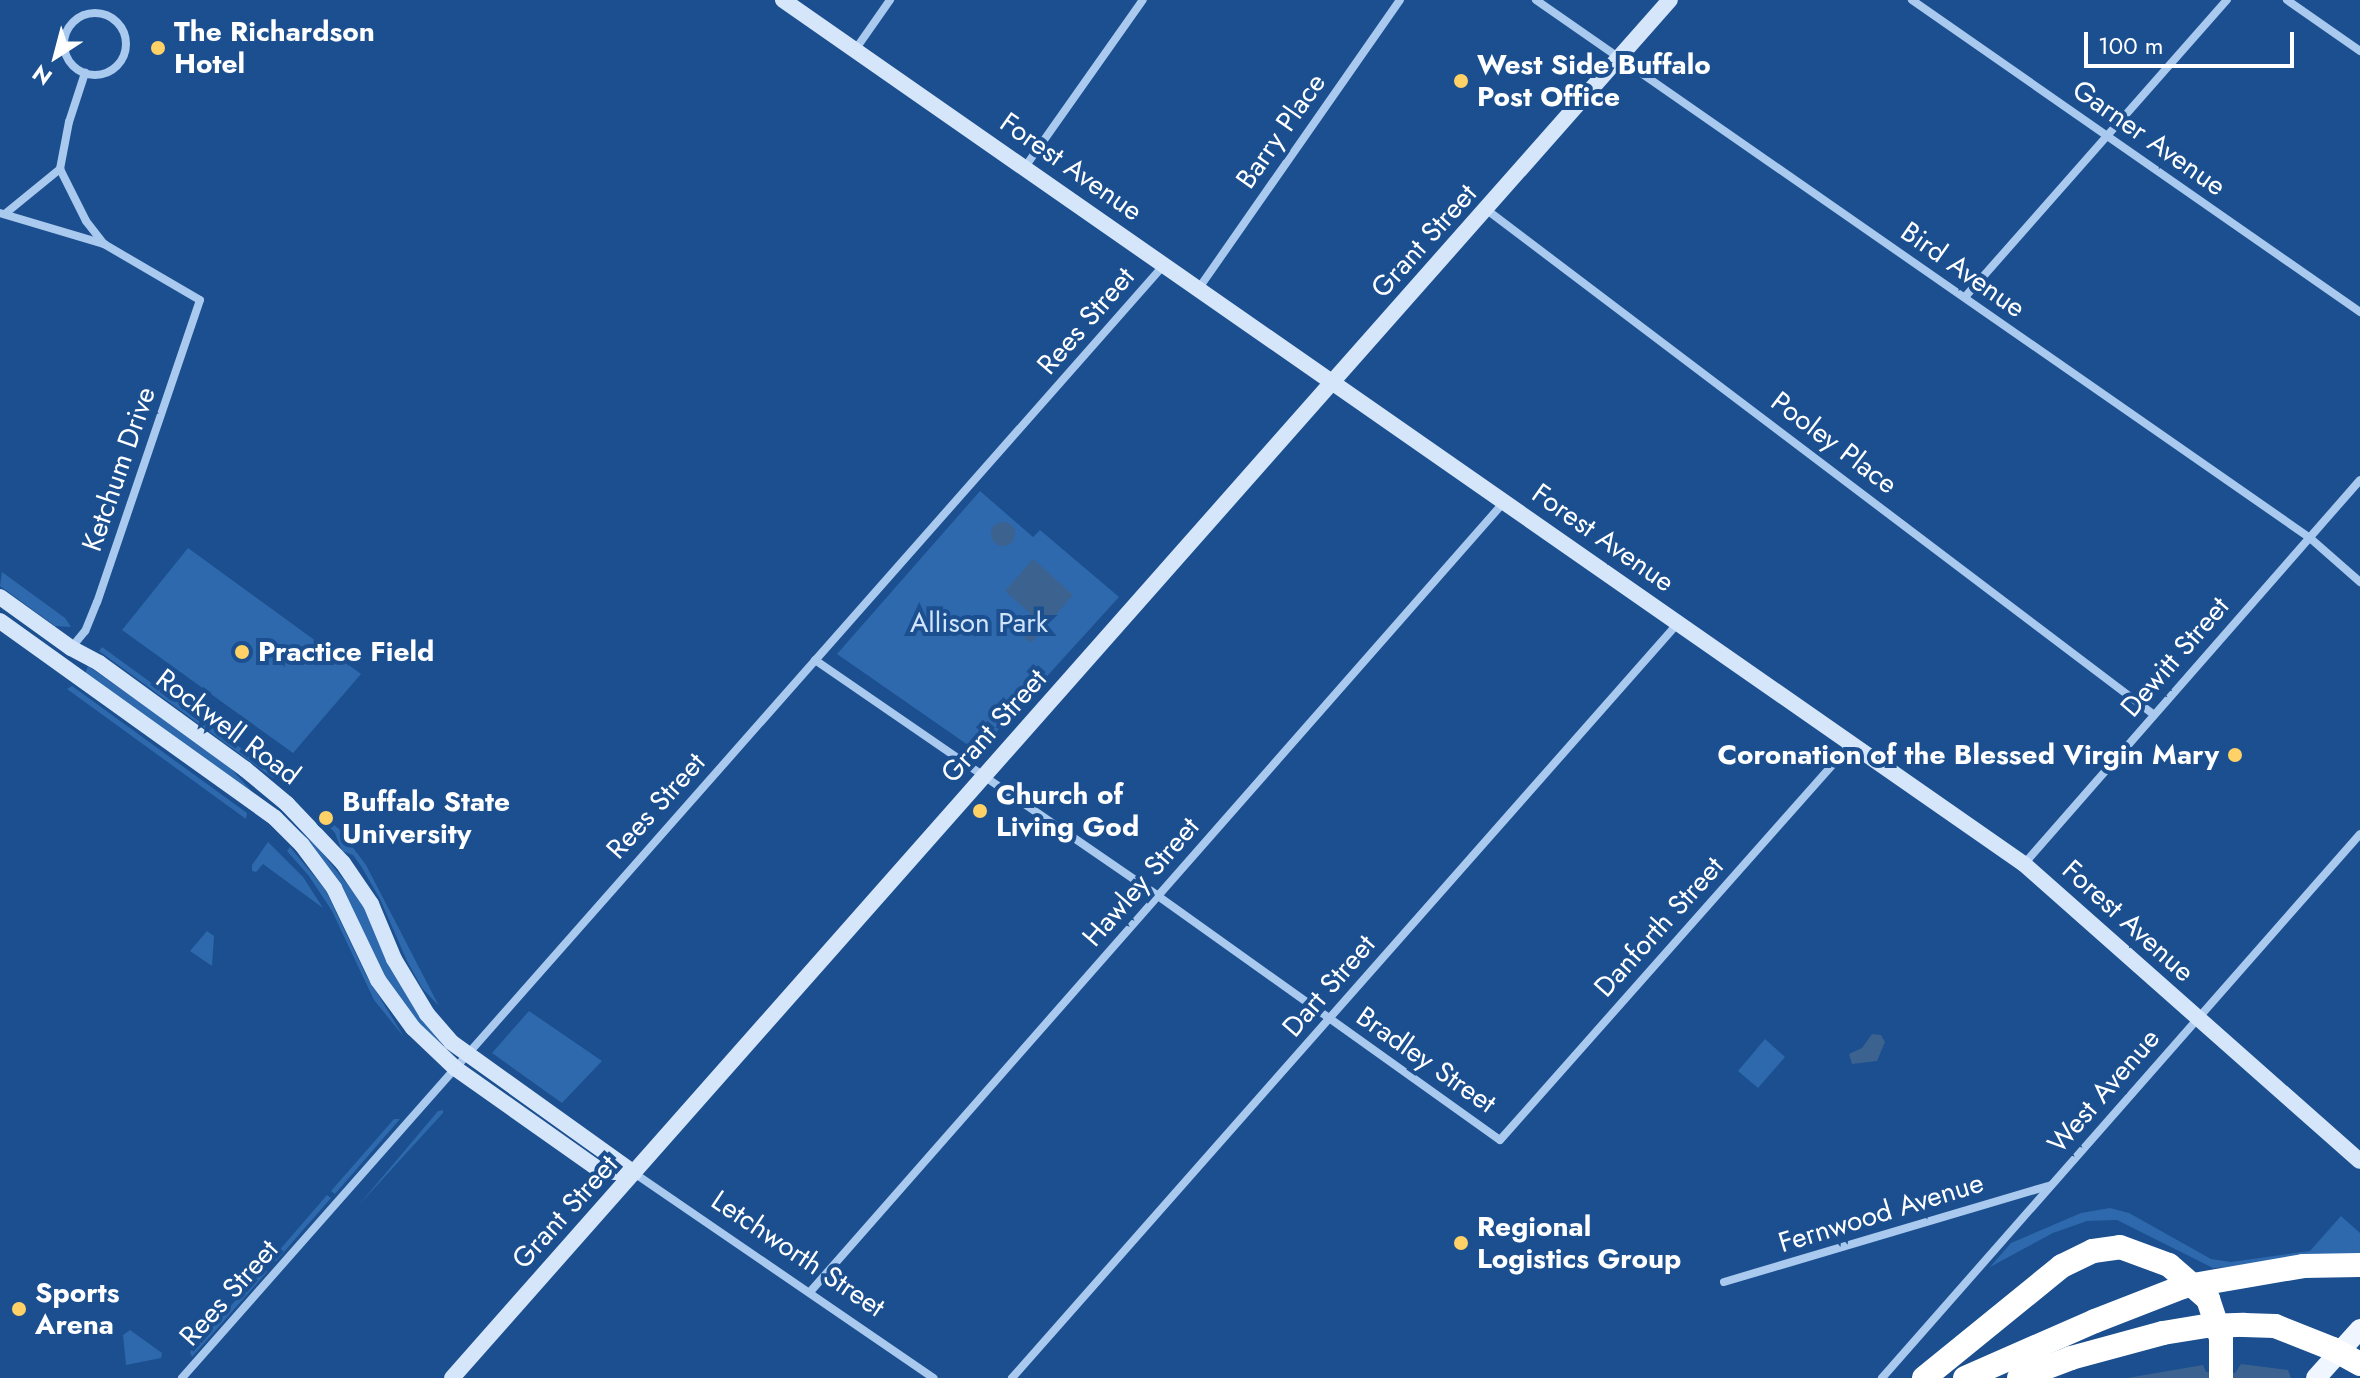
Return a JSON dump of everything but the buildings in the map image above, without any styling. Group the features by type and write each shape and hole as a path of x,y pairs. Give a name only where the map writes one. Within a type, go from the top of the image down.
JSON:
{"highway":[{"path":"1924,1378 2079,1256 2109,1248 2141,1252 2180,1272 2208,1299 2221,1338 2221,1375"},
{"path":"1965,1378 2182,1287 2303,1266 2360,1265"},
{"path":"2019,1378 2125,1340 2206,1326 2275,1326 2360,1364"},
{"path":"2306,1339 2357,1378"}],"main road":[{"path":"2316,1378 2360,1329"}],"street":[{"name":"Forest Avenue","path":"783,0 2024,864 2360,1161"},
{"path":"855,50 890,0"},
{"path":"1025,167 1143,0"},
{"name":"Barry Place","path":"1199,288 1400,0"},
{"name":"Bird Avenue","path":"1536,0 2310,538 2360,582"},
{"name":"Grant Street","path":"452,1378 1670,0"},
{"name":"Garner Avenue","path":"1912,0 2360,312"},
{"path":"1965,297 2227,0"},
{"path":"2287,0 2360,51"},
{"path":"84,15 104,15 113,19 125,35 124,54 113,69 94,75 85,73 69,60 65,39 68,29 84,15"},
{"path":"85,73 69,122 60,169 86,221 104,244"},
{"path":"3,213 60,169"},
{"name":"Pooley Place","path":"1487,210 2153,714"},
{"path":"3,213 104,244"},
{"name":"Ketchum Drive","path":"71,648 85,631 97,602 200,300 104,244"},
{"name":"Rees Street","path":"182,1378 1165,264"},
{"name":"Dewitt Street","path":"2024,864 2360,480"},
{"name":"Hawley Street","path":"810,1292 1505,501"},
{"name":"Rockwell Road","path":"2,602 99,663 245,769 296,813 354,878 371,904 394,959 427,1014 451,1042 467,1054"},
{"name":"Rockwell Road","path":"0,621 275,818 302,845 334,888 378,980 413,1028 455,1068"},
{"name":"Dart Street","path":"1012,1378 1678,623"},
{"name":"Bradley Street","path":"815,660 1158,896 1500,1140"},
{"name":"Danforth Street","path":"1500,1140 1852,744"},
{"name":"West Avenue","path":"1882,1378 2360,834"},
{"name":"Letchworth Street","path":"467,1054 933,1378"},
{"name":"Letchworth Street","path":"455,1068 601,1171 634,1173"},
{"name":"Fernwood Avenue","path":"1724,1282 2050,1186"}],"green space":[{"name":"Allison Park","path":"980,491 1033,537 1040,530 1119,597 978,752 837,654"},
{"name":"Practice Field","path":"188,548 361,674 293,753 122,630"},
{"path":"2,572 65,618 71,627 55,626 0,586"},
{"path":"102,647 278,775 273,778 99,651"},
{"path":"88,666 224,761 259,799 85,674"},
{"path":"72,686 247,813 246,819 67,689"},
{"path":"320,814 339,829 366,865 439,1006 422,988 361,866 353,855 342,851 335,833 325,822 315,820"},
{"path":"301,832 315,844 360,900 445,1049 411,1015 387,981 342,886"},
{"path":"268,842 303,877 323,908 263,864 256,872 252,871 252,865"},
{"path":"290,847 325,889 366,975 404,1037 374,1000 332,911 309,876 287,851"},
{"path":"207,931 214,936 212,966 190,951"},
{"path":"529,1011 602,1061 562,1103 492,1053"},
{"path":"1765,1039 1785,1057 1758,1088 1738,1071"},
{"path":"443,1110 443,1113 358,1206 438,1111"},
{"path":"394,1119 400,1119 335,1194 331,1191"},
{"path":"327,1195 331,1198 276,1261 270,1261"},
{"path":"2110,1208 2129,1213 2211,1259 2231,1262 2310,1251 2341,1216 2360,1233 2360,1257 2213,1268 2117,1220 2087,1221 2053,1233 1990,1267 2011,1243 2081,1213"},
{"path":"265,1267 267,1272 192,1357 190,1352"},
{"path":"130,1330 162,1353 161,1358 126,1365 123,1335"}],"shaded area":[{"path":"1003,522 1011,526 1015,534 1011,542 1003,546 995,542 991,534 995,526"},
{"path":"1033,559 1073,595 1031,643 1015,630 1030,613 1005,591"},
{"path":"1872,1034 1881,1035 1885,1042 1877,1061 1852,1064 1849,1054 1862,1048"},
{"path":"2241,1364 2288,1370 2291,1378 2127,1378 2203,1365 2206,1372 2235,1373"}],"place":[{"name":"The Richardson Hotel","path":"158,48"},
{"name":"West Side Buffalo Post Office","path":"1461,81"},
{"name":"Practice Field","path":"242,652"},
{"name":"Coronation of the Blessed Virgin Mary","path":"2235,755"},
{"name":"Church of Living God","path":"980,811"},
{"name":"Buffalo State University","path":"326,818"},
{"name":"Regional Logistics Group","path":"1461,1243"},
{"name":"Sports Arena","path":"19,1309"}]}
